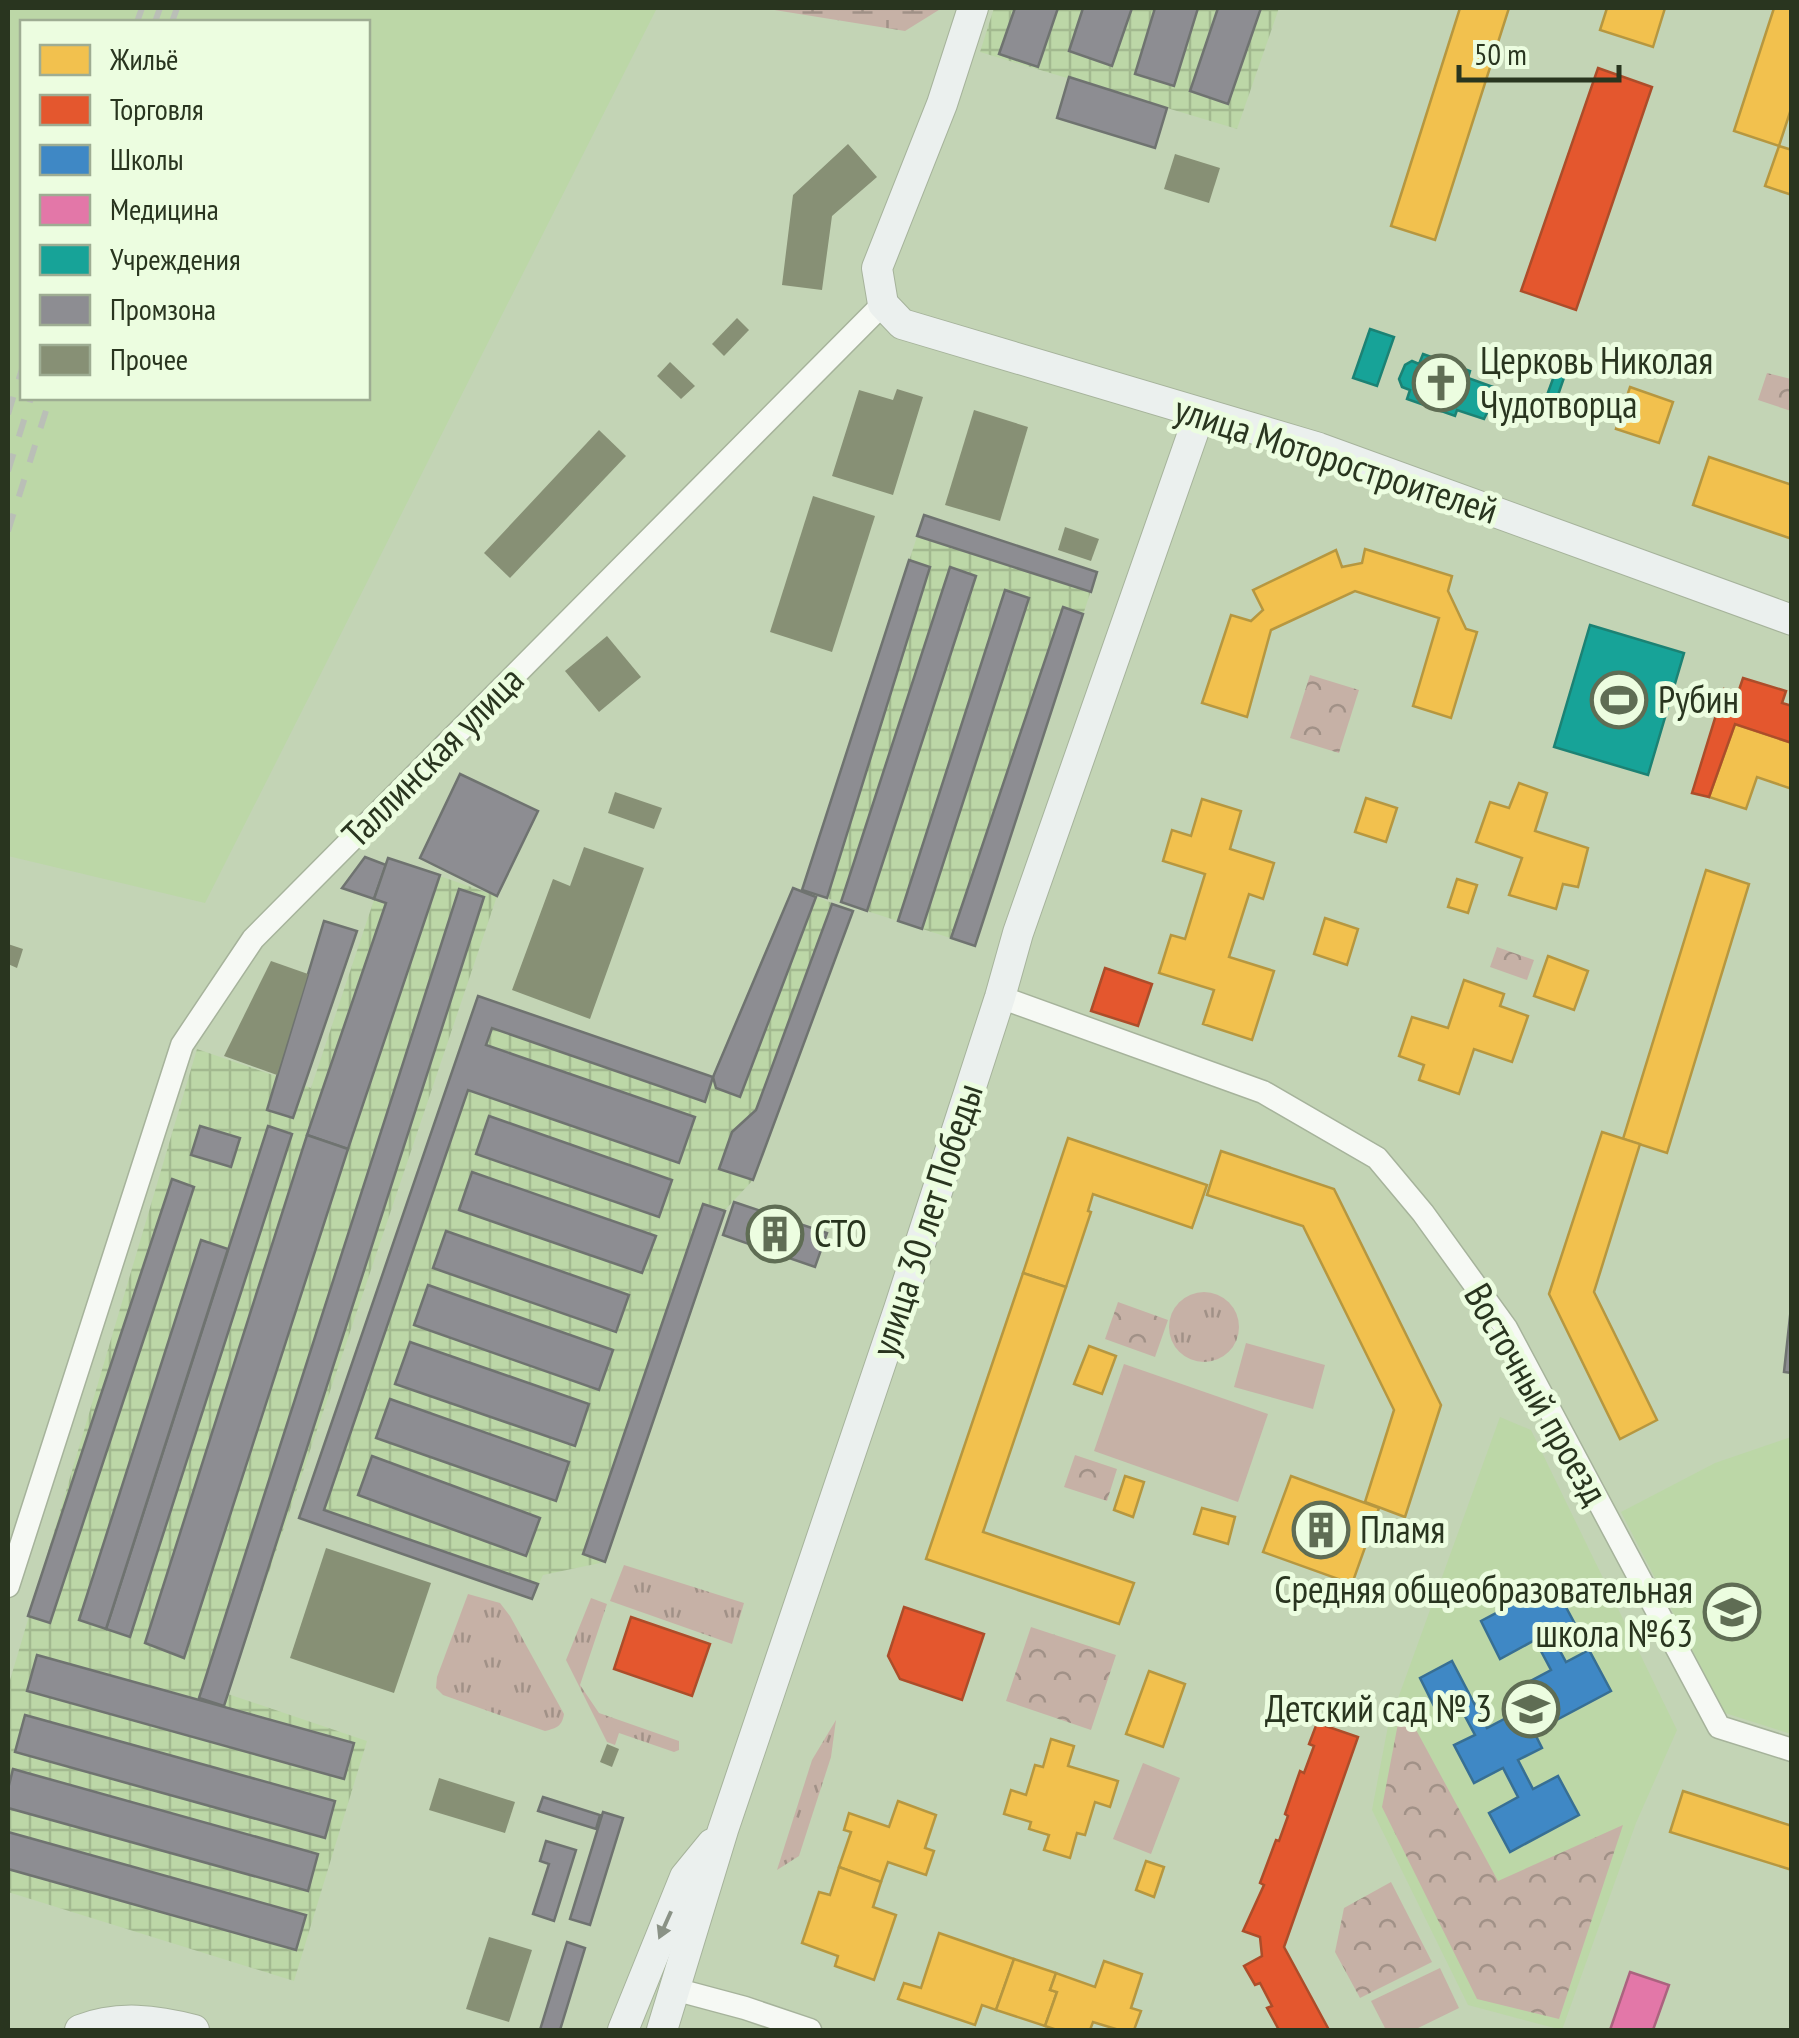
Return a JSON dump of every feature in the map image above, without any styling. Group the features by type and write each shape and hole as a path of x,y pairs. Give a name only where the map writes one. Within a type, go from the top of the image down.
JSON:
{"street":[{"path":"883,304 877,268 942,104 973,8"},
{"name":"улица Моторостроителей","path":"883,304 902,324 1319,448 1792,620"},
{"name":"Таллинская улица","path":"8,1586 182,1045 253,939 883,304"},
{"name":"улица 30 лет Победы","path":"669,2014 723,1830 1018,933 1200,413"},
{"name":"Восточный проезд","path":"1000,997 1263,1092 1378,1158 1506,1328 1719,1727 1792,1750"},
{"path":"623,2030 686,1878 723,1830"},
{"path":"669,2014 746,2008 810,2030"},
{"path":"80,2030 95,2024 155,2020 194,2030"}],"shaded area":[{"path":"8,8 657,8 205,903 8,856"},
{"path":"994,8 1279,8 1237,129 980,52"},
{"path":"924,515 1097,572 975,946 802,890"},
{"path":"388,858 497,896 228,1694 367,1741 294,1981 8,1892 8,1687 197,1049 311,1088"},
{"path":"793,888 853,911 753,1180 724,1211 605,1562 543,1575 532,1599 299,1518 478,996 713,1077"},
{"name":"Детский сад № 3","path":"1500,1417 1531,1430 1677,1730 1636,1823 1562,2030 1468,2005 1372,1810 1388,1726"},
{"name":"Средняя общеобразовательная школа №63","path":"1792,1437 1791,1734 1725,1713 1621,1512 1715,1463"}],"green space":[{"path":"762,8 942,8 905,31"},
{"path":"1767,373 1791,379 1791,411 1758,400"},
{"path":"1310,675 1359,690 1339,753 1290,738"},
{"path":"1497,947 1534,960 1527,980 1490,967"},
{"path":"1204,1292 1229,1302 1239,1327 1229,1352 1204,1362 1179,1352 1169,1327 1179,1302"},
{"path":"1118,1302 1168,1320 1155,1357 1105,1339"},
{"path":"1246,1343 1325,1365 1313,1409 1234,1387"},
{"path":"1124,1364 1268,1414 1238,1502 1094,1451"},
{"path":"1075,1455 1117,1469 1107,1501 1064,1487"},
{"path":"624,1565 744,1603 732,1644 610,1601"},
{"path":"468,1594 500,1603 510,1616 564,1714 558,1726 545,1731 443,1695 436,1688"},
{"path":"591,1598 607,1604 580,1685 599,1713 679,1741 679,1750 674,1752 619,1733 615,1745 607,1742 566,1660"},
{"path":"1031,1627 1116,1655 1091,1730 1006,1701"},
{"path":"1400,1713 1408,1715 1498,1881 1623,1825 1559,2019 1477,1999 1382,1807"},
{"path":"836,1720 831,1757 799,1856 777,1870 812,1760"},
{"path":"1143,1763 1180,1778 1151,1854 1113,1839"},
{"path":"1391,1882 1432,1962 1360,1998 1335,1952 1344,1908"},
{"path":"1440,1968 1459,2008 1414,2030 1386,2030 1371,2001"}],"building: Жильё":[{"path":"1460,8 1509,8 1435,240 1391,226"},
{"path":"1607,8 1665,8 1653,47 1600,30"},
{"path":"1774,8 1792,8 1792,106 1779,146 1734,131"},
{"path":"1779,146 1792,150 1792,195 1765,186"},
{"path":"1630,387 1673,402 1659,443 1616,429"},
{"path":"1709,457 1792,485 1792,539 1693,505"},
{"path":"1365,549 1452,576 1448,591 1466,629 1477,632 1451,718 1413,706 1439,618 1355,591 1271,630 1247,717 1202,703 1231,615 1251,621 1263,610 1253,590 1336,550 1342,567 1362,563"},
{"path":"1735,724 1792,743 1792,789 1757,777 1746,809 1709,797"},
{"path":"1519,783 1547,793 1535,831 1588,848 1578,887 1563,884 1556,909 1509,895 1522,858 1476,842 1490,802 1509,808"},
{"path":"1366,798 1397,808 1386,842 1355,832"},
{"path":"1202,799 1241,811 1230,849 1274,863 1263,899 1249,894 1229,957 1274,971 1252,1040 1203,1024 1214,990 1159,973 1171,935 1185,939 1205,874 1163,861 1172,830 1191,836"},
{"path":"1706,870 1749,884 1667,1153 1623,1139"},
{"path":"1457,879 1477,885 1468,913 1448,907"},
{"path":"1325,918 1358,929 1347,965 1314,954"},
{"path":"1548,956 1588,971 1574,1010 1534,996"},
{"path":"1464,980 1504,994 1500,1006 1528,1016 1512,1062 1474,1049 1459,1094 1419,1080 1424,1065 1399,1056 1412,1017 1448,1028"},
{"path":"1602,1132 1640,1144 1594,1292 1657,1420 1620,1439 1549,1294"},
{"path":"1068,1138 1207,1185 1192,1228 1093,1194 1088,1211 1091,1212 1066,1287 1023,1273"},
{"path":"1221,1151 1334,1189 1441,1405 1405,1517 1365,1502 1394,1410 1303,1226 1207,1195"},
{"path":"1023,1273 1066,1287 983,1532 1134,1583 1119,1624 926,1559"},
{"path":"1089,1346 1116,1356 1102,1394 1074,1384"},
{"path":"1125,1476 1144,1482 1133,1517 1114,1510"},
{"name":"Пламя","path":"1291,1476 1379,1508 1352,1584 1263,1552"},
{"path":"1202,1508 1235,1517 1228,1544 1194,1534"},
{"path":"1149,1671 1185,1684 1163,1747 1126,1734"},
{"path":"1051,1739 1074,1746 1068,1766 1118,1781 1110,1807 1095,1802 1085,1835 1077,1833 1070,1858 1044,1850 1049,1835 1029,1829 1031,1822 1004,1814 1011,1790 1026,1795 1035,1765 1043,1767"},
{"path":"1683,1791 1792,1826 1792,1870 1670,1832"},
{"path":"898,1801 936,1815 925,1848 934,1851 926,1875 888,1862 881,1882 839,1867 851,1832 844,1830 849,1813 889,1827"},
{"path":"1146,1861 1164,1867 1154,1897 1136,1890"},
{"path":"839,1867 881,1882 873,1907 896,1915 874,1980 835,1966 838,1956 802,1943 819,1892 830,1895"},
{"path":"939,1933 1014,1959 996,2010 982,2005 975,2025 898,1999 904,1983 921,1988"},
{"path":"1014,1959 1056,1973 1050,1990 1057,1992 1045,2026 996,2010"},
{"path":"1104,1961 1142,1974 1131,2008 1141,2011 1134,2030 1093,2022 1090,2030 1045,2026 1057,1992 1050,1990 1056,1973 1095,1987"}],"building: Торговля":[{"path":"1598,68 1652,87 1576,310 1521,291"},
{"path":"1743,678 1786,691 1782,703 1792,706 1792,743 1735,724 1709,797 1692,793 1724,689 1738,693"},
{"path":"1105,968 1152,984 1138,1026 1091,1011"},
{"path":"904,1607 984,1634 962,1700 900,1679 888,1656"},
{"path":"631,1617 710,1644 692,1696 614,1669"},
{"path":"1317,1723 1358,1737 1284,1947 1329,2030 1279,2030 1260,1983 1255,1985 1244,1966 1262,1956 1260,1937 1243,1931 1264,1885 1260,1883 1288,1816 1285,1814 1300,1771 1304,1773 1314,1746 1309,1744"}],"building: Школы":[{"path":"1553,1583 1575,1624 1552,1636 1566,1662 1589,1650 1611,1691 1534,1732 1542,1748 1518,1760 1533,1789 1558,1776 1579,1815 1510,1852 1489,1813 1518,1797 1503,1768 1474,1783 1454,1745 1475,1735 1460,1707 1440,1718 1420,1678 1452,1661 1487,1728 1521,1710 1512,1691 1551,1670 1535,1640 1500,1659 1481,1621"}],"building: Медицина":[{"path":"1630,1972 1669,1985 1653,2030 1610,2030"}],"building: Учреждения":[{"path":"1370,329 1394,337 1377,386 1353,378"},
{"name":"Церковь Николая Чудотворца","path":"1423,354 1470,371 1468,378 1496,388 1493,396 1503,399 1497,414 1488,411 1484,419 1457,410 1455,416 1407,399 1410,390 1402,387 1399,379 1405,365 1412,361 1419,364"},
{"path":"1558,365 1567,369 1556,401 1546,398"},
{"name":"Рубин","path":"1590,625 1684,653 1648,775 1554,747"}],"building: Промзона":[{"path":"1015,8 1058,8 1038,67 999,54"},
{"path":"1083,8 1132,8 1112,66 1069,51"},
{"path":"1155,8 1198,8 1174,86 1135,74"},
{"path":"1218,8 1261,8 1228,104 1190,91"},
{"path":"1069,77 1167,108 1155,148 1057,118"},
{"path":"924,515 1097,572 1091,592 917,536"},
{"path":"909,560 930,567 827,898 802,890"},
{"path":"950,567 976,576 867,911 841,902"},
{"path":"1005,590 1029,598 922,929 898,921"},
{"path":"1063,607 1083,614 975,946 951,938"},
{"path":"460,774 538,811 497,896 420,858"},
{"path":"365,857 386,865 374,899 342,888"},
{"path":"388,858 440,875 348,1149 307,1135 386,903 374,899"},
{"path":"793,888 816,897 740,1097 716,1088 713,1077"},
{"path":"459,889 484,897 224,1706 199,1698"},
{"path":"832,904 853,911 753,1180 719,1169 732,1132 756,1110"},
{"path":"324,921 357,931 293,1118 267,1110"},
{"path":"478,996 713,1077 705,1102 492,1028 486,1045 695,1117 679,1163 468,1090 324,1510 538,1584 532,1599 299,1518"},
{"path":"489,1116 672,1180 659,1217 476,1154"},
{"path":"200,1126 240,1138 231,1167 191,1155"},
{"path":"268,1126 292,1134 130,1637 106,1629"},
{"path":"307,1135 348,1149 184,1658 145,1643"},
{"path":"472,1172 656,1236 642,1273 459,1210"},
{"path":"172,1179 194,1187 50,1623 28,1616"},
{"name":"СТО","path":"734,1202 827,1233 815,1267 723,1235"},
{"path":"703,1204 725,1211 605,1562 583,1554"},
{"path":"446,1231 629,1295 616,1332 433,1268"},
{"path":"201,1240 228,1249 106,1629 79,1620"},
{"path":"428,1285 613,1350 599,1390 414,1325"},
{"path":"1792,1298 1792,1373 1784,1372"},
{"path":"410,1342 589,1404 575,1446 395,1384"},
{"path":"390,1399 569,1462 556,1501 376,1438"},
{"path":"372,1456 540,1518 526,1556 358,1495"},
{"path":"37,1655 354,1743 344,1779 27,1691"},
{"path":"25,1715 335,1801 325,1838 15,1752"},
{"path":"13,1769 318,1854 308,1891 8,1808"},
{"path":"543,1797 600,1815 596,1829 538,1811"},
{"path":"603,1812 623,1818 590,1925 570,1919"},
{"path":"8,1832 306,1915 296,1950 8,1869"},
{"path":"546,1841 576,1850 554,1921 533,1914 549,1864 540,1861"},
{"path":"567,1942 585,1948 560,2030 540,2030"}],"building: Прочее":[{"path":"848,144 877,177 832,216 822,290 782,285 793,195"},
{"path":"1175,154 1220,168 1209,203 1164,189"},
{"path":"737,318 749,330 724,356 712,344"},
{"path":"670,362 695,386 681,399 657,376"},
{"path":"897,389 923,397 893,495 832,476 859,390 893,400"},
{"path":"974,410 1028,427 1000,521 945,505"},
{"path":"599,430 626,456 510,578 484,553"},
{"path":"813,496 875,516 832,652 770,632"},
{"path":"1065,527 1099,539 1091,561 1058,550"},
{"path":"607,636 641,677 599,712 565,671"},
{"path":"615,792 662,808 654,829 608,813"},
{"path":"584,847 644,868 590,1019 512,990 553,879 570,886"},
{"path":"8,944 23,949 17,968 8,964"},
{"path":"271,961 308,974 277,1075 224,1056"},
{"path":"326,1548 431,1583 394,1693 290,1658"},
{"path":"607,1744 619,1749 612,1767 600,1762"},
{"path":"439,1778 515,1802 505,1833 429,1810"},
{"path":"489,1937 532,1950 509,2022 466,2009"}],"railway":[{"path":"138,20 142,8"},
{"path":"156,20 160,8"},
{"path":"173,20 177,8"},
{"path":"8,414 20,375"},
{"path":"8,471 30,400"},
{"path":"8,531 49,400"}],"place":[{"name":"Церковь Николая Чудотворца","path":"1441,383"},
{"name":"Рубин","path":"1619,700"},
{"name":"СТО","path":"775,1234"},
{"name":"Пламя","path":"1321,1530"},
{"name":"Средняя общеобразовательная школа №63","path":"1732,1612"},
{"name":"Детский сад № 3","path":"1531,1709"}]}
